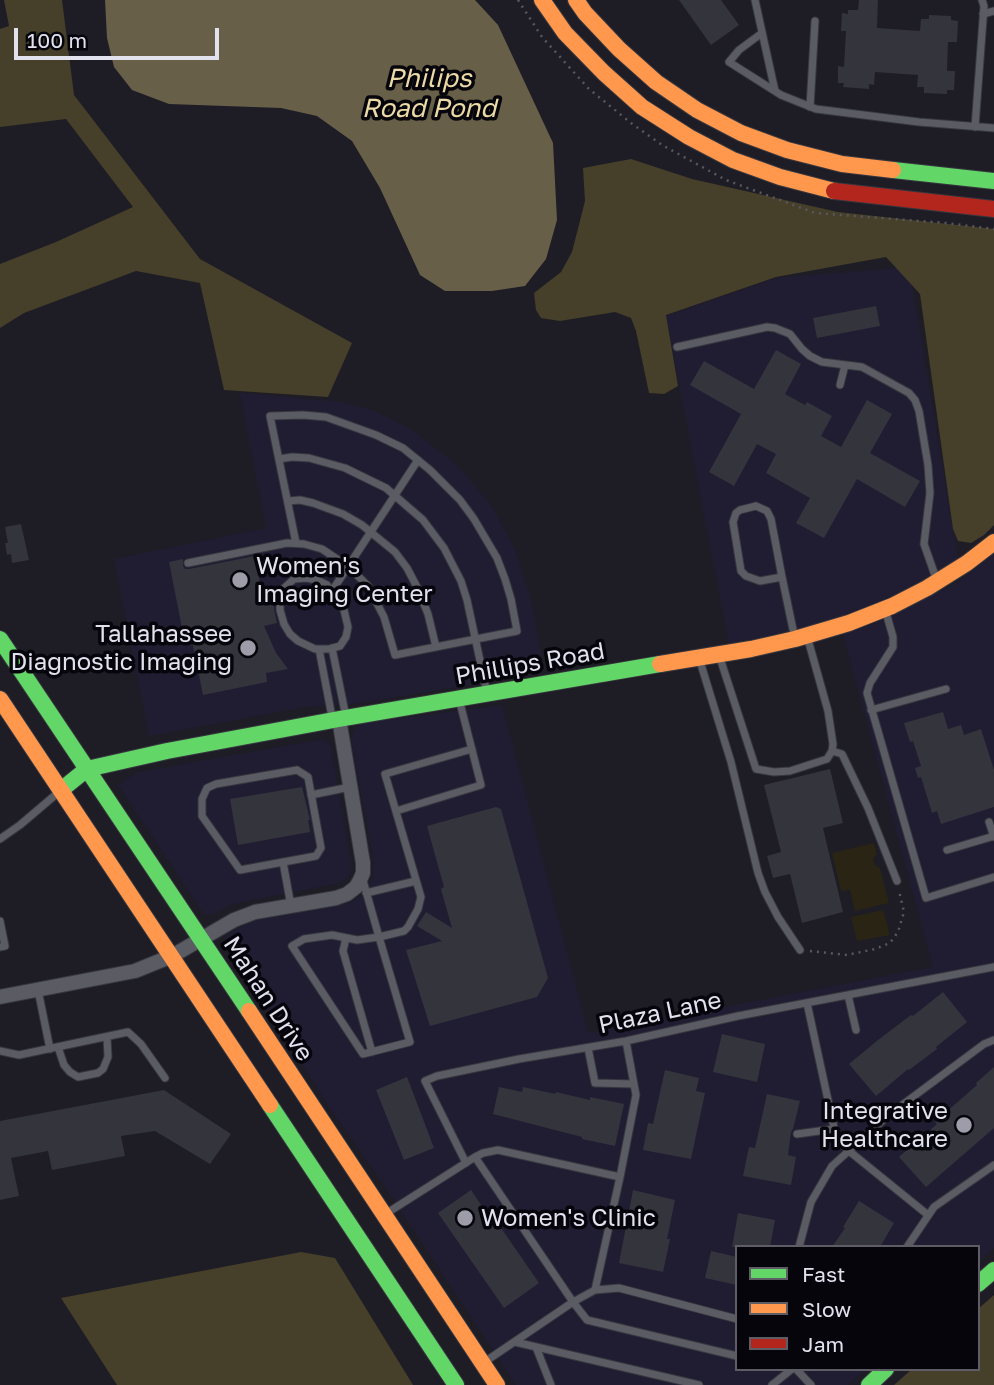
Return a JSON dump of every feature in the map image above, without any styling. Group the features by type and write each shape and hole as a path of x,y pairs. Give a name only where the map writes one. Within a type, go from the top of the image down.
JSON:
{"main road":[{"path":"542,0 565,33 642,107 688,137 733,160 828,190 994,209"},
{"path":"576,0 619,49 656,82 697,110 741,134 787,150 842,164 994,181"},
{"name":"Phillips Road","path":"61,790 87,769 167,751 801,638 885,609 967,563 994,542"},
{"name":"Mahan Drive","path":"0,639 202,939 334,1170 465,1374 497,1385"},
{"name":"Mahan Drive","path":"0,699 172,956 334,1170 384,1215 465,1374"},
{"path":"980,1282 994,1270"},
{"path":"869,1385 884,1371"}],"street":[{"path":"0,997 135,971 172,956 234,920 255,912 336,898 356,887 363,863 339,719"}],"lane":[{"path":"755,0 775,91"},
{"path":"975,127 984,6 982,0"},
{"path":"983,14 994,11"},
{"path":"810,107 815,21"},
{"path":"762,33 738,50 729,62 775,91 810,107 848,114 994,128"},
{"path":"677,347 767,327 775,328 790,334 802,349 822,362 862,367 908,393 915,400 919,411 928,465 930,494 924,544 937,581"},
{"path":"840,385 845,365"},
{"path":"188,563 287,543 322,549 348,566 368,586 384,617 395,655 517,631 511,599 497,558 474,519 460,500 430,470 403,449 376,435 326,417 271,416 296,543"},
{"path":"279,459 309,458 330,463 386,488 423,520 447,554 464,591 487,694"},
{"path":"332,591 418,460"},
{"path":"288,501 300,500 329,508 358,523 394,552 417,587 428,614 436,647"},
{"path":"718,654 756,769 790,771 827,759 833,744 828,711 782,578 771,519 767,511 756,506 740,510 734,518 733,529 741,571 760,581 782,578"},
{"path":"306,578 327,585 343,606 348,626 346,637 340,646 332,648 315,649 298,641 284,624 280,596 293,579 306,578"},
{"path":"885,609 893,647 870,683 867,693 926,898 994,877"},
{"path":"332,648 339,719"},
{"path":"319,649 339,719"},
{"path":"699,658 728,750 758,873 778,917 800,950"},
{"path":"872,710 946,690"},
{"path":"396,811 481,785 460,699"},
{"path":"361,876 366,893 379,937 410,1042 363,1054 292,946 304,939 332,935 357,940 379,937 404,931 408,927 421,897 385,774 472,749"},
{"path":"832,751 842,754 897,881"},
{"path":"297,770 308,778 321,848 316,856 283,862 240,870 202,816 202,799 207,788 216,784 297,770"},
{"path":"311,794 350,787"},
{"path":"0,839 61,790"},
{"path":"947,850 994,836 989,822"},
{"path":"283,862 291,906"},
{"path":"366,893 416,881"},
{"path":"0,921 5,946 0,947"},
{"path":"346,938 343,951 372,1052"},
{"name":"Plaza Lane","path":"466,1163 425,1081 437,1076 519,1059 626,1041 994,967"},
{"path":"38,990 54,1048 70,1072 78,1076 98,1073 106,1065 107,1037"},
{"path":"848,995 856,1030"},
{"path":"807,1003 836,1137 849,1151 928,1215"},
{"path":"0,1051 19,1055 128,1032 141,1044 165,1078"},
{"path":"800,1245 811,1202 832,1166 890,1114 984,1044 994,1040"},
{"path":"595,1290 636,1095 626,1041"},
{"path":"588,1048 595,1083 634,1084"},
{"path":"797,1134 834,1129"},
{"path":"384,1215 475,1157 498,1150 620,1177"},
{"path":"475,1157 587,1320 735,1356"},
{"path":"908,1245 934,1207 994,1165"},
{"path":"465,1374 595,1290 619,1289 735,1318"},
{"path":"515,1342 699,1385"},
{"path":"536,1347 551,1385"},
{"path":"772,1385 791,1371"},
{"path":"796,1371 811,1385"}],"path":[{"path":"800,950 847,955 890,943 898,932 904,912 897,881"}],"shaded area":[{"path":"4,0 62,0 74,95 200,259 352,343 328,397 224,390 200,283 136,271 24,313 0,328 0,264 133,207 66,119 0,127 0,29 9,26"},
{"path":"631,159 692,179 838,212 994,229 994,525 984,535 971,543 958,541 953,529 920,294 886,257 776,277 666,315 678,386 664,394 649,393 631,318 615,312 560,321 541,318 536,310 534,293 561,272 572,252 585,201 583,168"},
{"path":"909,267 958,560 866,608 819,625 729,644 666,316 777,278"},
{"path":"240,393 341,402 374,411 409,428 456,464 491,505 514,548 532,605 544,672 362,703 305,707 149,736 114,559 266,528"},
{"path":"994,554 994,1248 980,1260 980,1245 735,1245 735,1371 863,1371 848,1385 516,1385 330,1108 224,941 227,935 251,921 349,903 362,895 373,876 374,863 351,738 356,727 363,723 502,705 588,1033 933,967 843,634 873,624 955,584"},
{"path":"324,739 331,747 351,863 346,879 339,883 232,904 213,914 203,913 118,785 138,772"},
{"path":"874,843 877,855 873,861 880,868 889,903 855,911 850,890 841,891 832,853"},
{"path":"883,910 890,935 857,941 851,917"},
{"path":"301,1252 335,1258 413,1385 117,1385 61,1298"},
{"path":"994,1295 994,1385 894,1385 910,1371 980,1371 980,1307"}],"water":[{"name":"Philips Road Pond","path":"105,0 475,0 498,25 553,143 557,220 546,259 525,286 492,291 445,291 420,275 380,188 352,141 317,116 281,108 169,104 132,90 114,67 107,38"}],"building":[{"path":"679,0 721,0 739,25 711,45"},
{"path":"859,0 878,0 877,28 920,31 921,19 929,19 929,15 951,16 951,20 958,21 957,42 948,42 947,71 955,71 954,90 947,90 947,94 924,93 924,87 917,87 918,75 875,72 874,85 869,84 869,89 843,87 844,83 838,83 838,66 844,67 846,31 841,31 842,13 858,10"},
{"path":"876,306 880,326 817,338 813,318"},
{"path":"776,350 801,364 785,394 832,416 821,436 841,447 867,400 892,414 870,453 920,481 905,507 857,479 824,538 796,523 810,498 766,473 776,454 757,444 734,486 709,472 741,414 690,385 704,361 754,389"},
{"path":"21,524 29,560 12,563 11,554 7,555 5,527"},
{"path":"255,556 263,597 274,595 277,623 264,626 276,653 288,669 266,673 267,682 203,695 190,631 183,633 169,562 183,559 183,566 189,569"},
{"path":"943,712 948,729 961,725 964,735 981,729 994,770 994,807 941,824 937,811 932,813 921,777 918,778 915,768 921,766 904,723"},
{"path":"830,769 843,823 823,828 843,912 802,923 790,874 773,878 767,856 781,852 764,785"},
{"path":"302,787 310,820 310,832 238,845 230,799"},
{"path":"496,807 501,809 548,978 537,997 430,1026 406,950 442,941 417,926 426,912 452,928 427,826"},
{"path":"943,992 967,1022 876,1096 849,1064"},
{"path":"722,1034 765,1044 757,1082 713,1072"},
{"path":"994,1067 994,1128 926,1187 899,1157 937,1124 935,1122"},
{"path":"665,1070 699,1078 696,1091 705,1093 691,1159 643,1150 648,1123 653,1124"},
{"path":"407,1077 434,1148 404,1160 376,1090"},
{"path":"499,1087 522,1092 523,1087 624,1104 615,1146 493,1114"},
{"path":"164,1090 231,1134 210,1164 155,1131 121,1136 125,1156 52,1170 48,1151 11,1158 19,1196 0,1200 0,1121"},
{"path":"767,1094 800,1101 788,1155 796,1157 791,1185 743,1176 749,1147 755,1148"},
{"path":"471,1190 539,1283 504,1308 438,1213"},
{"path":"633,1190 675,1200 663,1272 619,1263"},
{"path":"859,1201 894,1223 881,1245 833,1245 845,1228 843,1227"},
{"path":"738,1213 775,1220 770,1245 732,1247"},
{"path":"711,1251 735,1257 735,1285 705,1278"}],"traffic: fast":[{"path":"893,170 994,181"},
{"path":"0,639 249,1011"},
{"path":"61,790 87,769 167,751 660,664"},
{"path":"270,1105 456,1385"},
{"path":"980,1282 994,1270"},
{"path":"869,1385 884,1371"}],"traffic: slow":[{"path":"542,0 565,33 642,107 689,137 733,160 780,177 834,191"},
{"path":"576,0 619,49 656,82 697,110 741,133 787,150 842,164 893,170"},
{"path":"660,664 751,649 849,623 927,588 994,542"},
{"path":"0,699 270,1105"},
{"path":"249,1011 497,1385"}],"traffic: jam":[{"path":"834,191 994,209"}],"place":[{"name":"Women's Imaging Center","path":"240,580"},
{"name":"Tallahassee Diagnostic Imaging","path":"248,648"},
{"name":"Integrative Healthcare","path":"964,1125"},
{"name":"Women's Clinic","path":"465,1218"}]}
